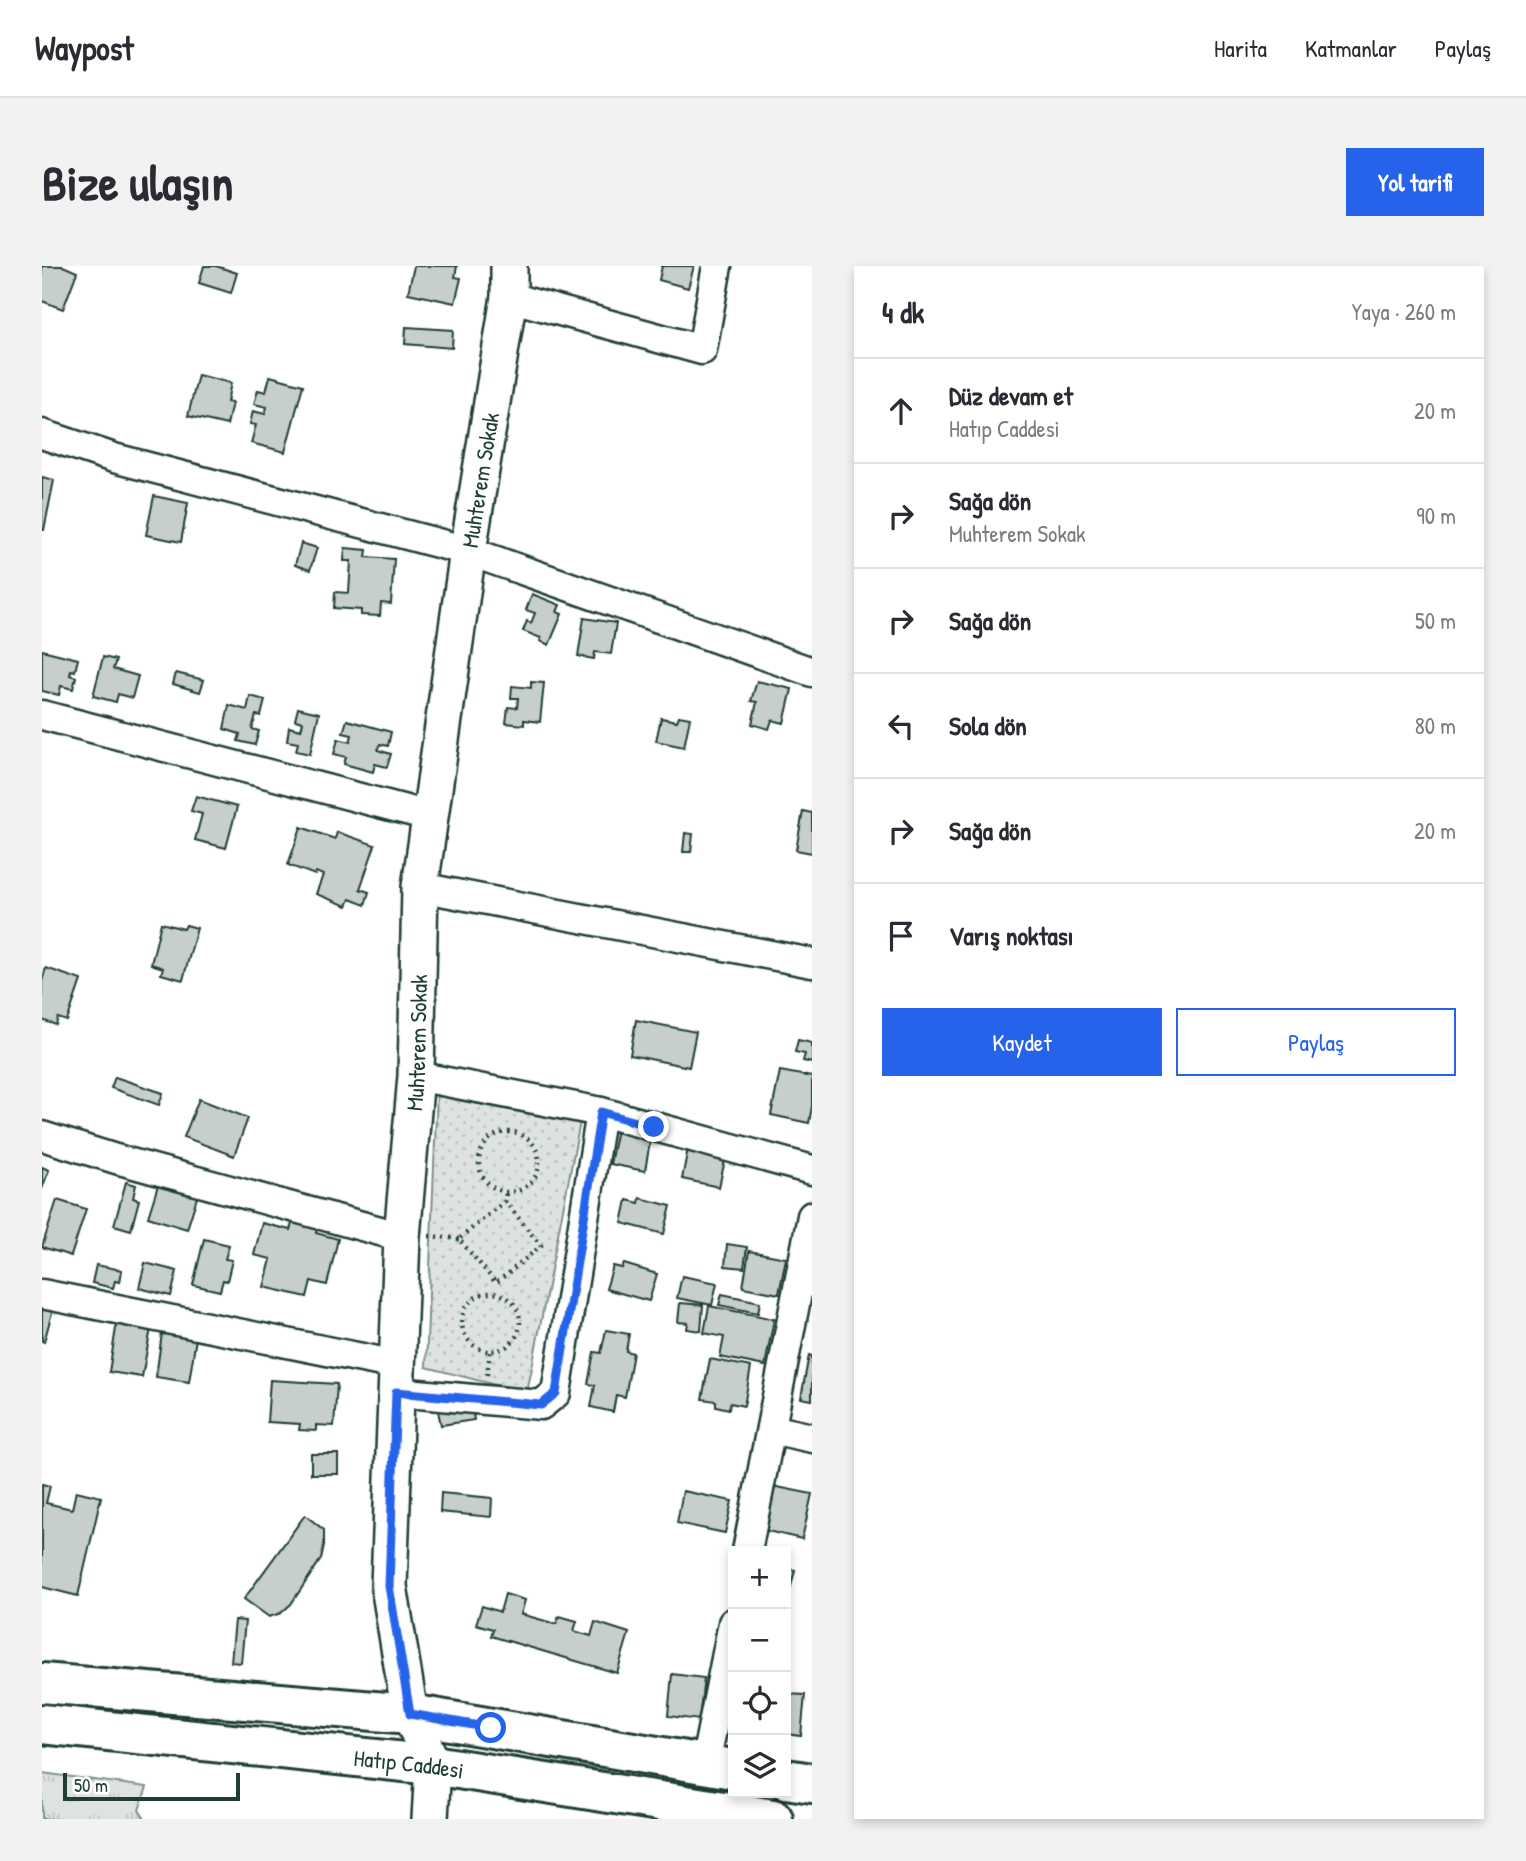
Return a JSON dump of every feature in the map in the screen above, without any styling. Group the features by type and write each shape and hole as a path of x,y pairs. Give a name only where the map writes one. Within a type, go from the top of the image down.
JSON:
{"main road":[{"name":"Hatıp Caddesi","path":"42,1683 410,1714 719,1767"},
{"name":"Hatıp Caddesi","path":"42,1724 433,1765 661,1810 773,1819"},
{"path":"791,1780 812,1783"}],"street":[{"path":"509,281 702,350 717,266"},
{"name":"Muhterem Sokak","path":"430,1819 433,1765 410,1714 389,1586 402,1237 416,1076 420,887 509,281"},
{"path":"42,434 114,458 468,551 812,672"},
{"path":"42,715 429,816"},
{"path":"420,887 812,963"},
{"path":"416,1076 601,1112 812,1170"},
{"path":"42,1294 397,1378 541,1405 556,1393 601,1112"},
{"path":"42,1136 402,1237"},
{"path":"748,1546 812,1216"},
{"path":"771,1429 812,1438"},
{"path":"719,1767 728,1672"}],"path":[{"path":"512,1132 529,1139 535,1147 539,1165 532,1182 515,1192 506,1192 487,1183 479,1164 484,1144 492,1137 512,1132"},
{"path":"496,1283 459,1239 505,1201 506,1192"},
{"path":"495,1293 496,1283 541,1246 505,1201"},
{"path":"495,1293 513,1302 521,1320 515,1339 508,1347 490,1352 473,1345 463,1329 462,1320 464,1311 477,1297 495,1293"}],"green space":[{"path":"437,1091 580,1122 527,1393 426,1367"},
{"path":"42,1773 147,1787 139,1810 145,1819 42,1819"}],"building":[{"path":"42,266 63,266 77,272 63,309 42,301"},
{"path":"204,266 216,266 237,273 231,293 199,283"},
{"path":"414,266 457,266 455,277 461,278 455,303 408,293"},
{"path":"662,266 694,266 688,288 659,280"},
{"path":"406,327 453,330 452,348 405,344"},
{"path":"198,375 231,383 227,402 232,403 227,425 188,416"},
{"path":"270,376 303,385 285,452 251,443 256,425 250,424 253,411 265,414 267,407 254,404 258,390 266,392"},
{"path":"42,477 54,480 44,530 42,530"},
{"path":"154,496 188,503 181,542 146,535"},
{"path":"301,543 317,548 310,570 295,565"},
{"path":"345,548 367,550 366,557 394,559 391,604 381,603 380,616 361,615 361,610 334,608 335,592 349,593 351,561 344,561"},
{"path":"532,594 560,605 557,612 562,614 549,645 540,641 541,638 523,631 527,621 531,623 535,613 526,610"},
{"path":"584,618 616,623 611,654 595,652 594,659 578,656"},
{"path":"42,650 78,659 75,671 71,670 70,675 76,677 73,689 61,686 59,695 42,691"},
{"path":"103,657 116,660 113,669 138,676 132,698 118,694 116,702 93,696"},
{"path":"176,673 204,680 200,692 173,684"},
{"path":"757,681 792,689 784,723 772,720 769,729 752,724 757,702 751,701"},
{"path":"531,682 544,683 540,722 524,720 524,725 506,723 508,707 517,708 518,698 511,698 512,686 531,688"},
{"path":"250,696 265,700 261,716 256,715 252,729 259,731 255,745 238,741 240,734 224,729 229,705 247,710"},
{"path":"298,708 319,713 310,754 296,751 298,743 287,741 289,727 301,730 303,722 295,720"},
{"path":"679,716 690,718 684,747 656,741 661,718 677,721"},
{"path":"347,720 391,732 388,746 380,744 378,750 391,754 387,767 375,764 373,772 344,764 346,757 334,754 338,739 350,742 352,735 343,733"},
{"path":"196,796 237,807 226,848 195,840 202,814 191,811"},
{"path":"803,811 812,813 812,853 796,850"},
{"path":"301,827 335,839 337,832 375,845 360,889 369,892 365,905 350,899 347,906 316,894 323,875 316,872 315,875 288,865"},
{"path":"685,833 693,834 691,852 683,852"},
{"path":"161,923 184,929 186,925 197,928 183,980 161,974 163,968 151,964"},
{"path":"46,968 81,980 67,1021 58,1018 56,1025 42,1020 42,981"},
{"path":"636,1020 696,1032 689,1067 630,1055"},
{"path":"798,1040 812,1043 812,1063 803,1061 805,1054 795,1052"},
{"path":"780,1071 812,1077 809,1123 771,1115"},
{"path":"115,1077 163,1093 159,1105 111,1088"},
{"path":"199,1099 248,1118 234,1156 184,1137"},
{"path":"617,1129 651,1136 645,1171 610,1164"},
{"path":"689,1143 727,1151 719,1187 682,1179"},
{"path":"42,1167 49,1170 42,1189"},
{"path":"160,1179 199,1191 187,1229 148,1217"},
{"path":"126,1182 136,1185 133,1198 139,1200 131,1230 114,1225"},
{"path":"640,1198 671,1206 664,1234 622,1223 627,1200 639,1203"},
{"path":"57,1200 86,1209 71,1256 42,1247"},
{"path":"293,1220 317,1226 316,1233 338,1239 327,1285 311,1281 307,1297 264,1287 271,1259 254,1255 262,1223 290,1230"},
{"path":"204,1239 229,1245 225,1259 232,1260 227,1281 223,1280 220,1291 193,1285"},
{"path":"727,1244 747,1247 744,1268 725,1266"},
{"path":"749,1251 786,1258 779,1294 743,1287"},
{"path":"145,1263 177,1271 171,1296 139,1288"},
{"path":"624,1264 657,1274 649,1301 606,1289 613,1266 622,1268"},
{"path":"96,1265 122,1270 120,1282 115,1281 113,1288 92,1283"},
{"path":"682,1276 717,1283 712,1305 677,1298"},
{"path":"722,1294 760,1302 758,1313 719,1305"},
{"path":"680,1303 703,1305 701,1331 687,1329 688,1323 678,1322"},
{"path":"42,1305 53,1309 44,1342 42,1341"},
{"path":"709,1306 774,1319 765,1366 720,1357 724,1337 704,1333"},
{"path":"117,1322 151,1328 142,1377 109,1372"},
{"path":"606,1330 629,1334 626,1351 633,1353 625,1397 616,1395 613,1412 591,1407 595,1385 588,1384 594,1352 601,1353"},
{"path":"162,1333 196,1338 189,1382 156,1377"},
{"path":"809,1355 812,1356 812,1400 801,1398"},
{"path":"710,1359 751,1367 744,1406 730,1403 729,1409 716,1406 716,1401 702,1399"},
{"path":"270,1380 337,1384 334,1426 316,1425 316,1431 299,1430 300,1424 267,1422"},
{"path":"472,1406 474,1420 441,1425 438,1411"},
{"path":"311,1454 338,1454 338,1474 311,1474"},
{"path":"42,1484 50,1486 46,1503 72,1509 76,1491 101,1497 78,1596 42,1587"},
{"path":"772,1486 812,1494 802,1539 763,1530"},
{"path":"683,1491 732,1501 725,1533 677,1523"},
{"path":"441,1493 492,1498 491,1517 440,1512"},
{"path":"305,1515 324,1530 321,1559 291,1604 281,1613 269,1617 244,1599"},
{"path":"791,1569 795,1570 791,1586"},
{"path":"505,1594 525,1600 521,1614 556,1624 559,1616 577,1621 574,1631 591,1636 595,1622 629,1633 617,1673 491,1636 493,1629 476,1624 482,1606 500,1612"},
{"path":"235,1620 245,1621 241,1663 231,1662"},
{"path":"672,1674 704,1678 699,1720 668,1716"},
{"path":"791,1694 805,1695 801,1736 791,1735"}],"route":[{"path":"491,1728 410,1714 389,1586 396,1392 541,1405 556,1393 601,1112 654,1127"}]}
